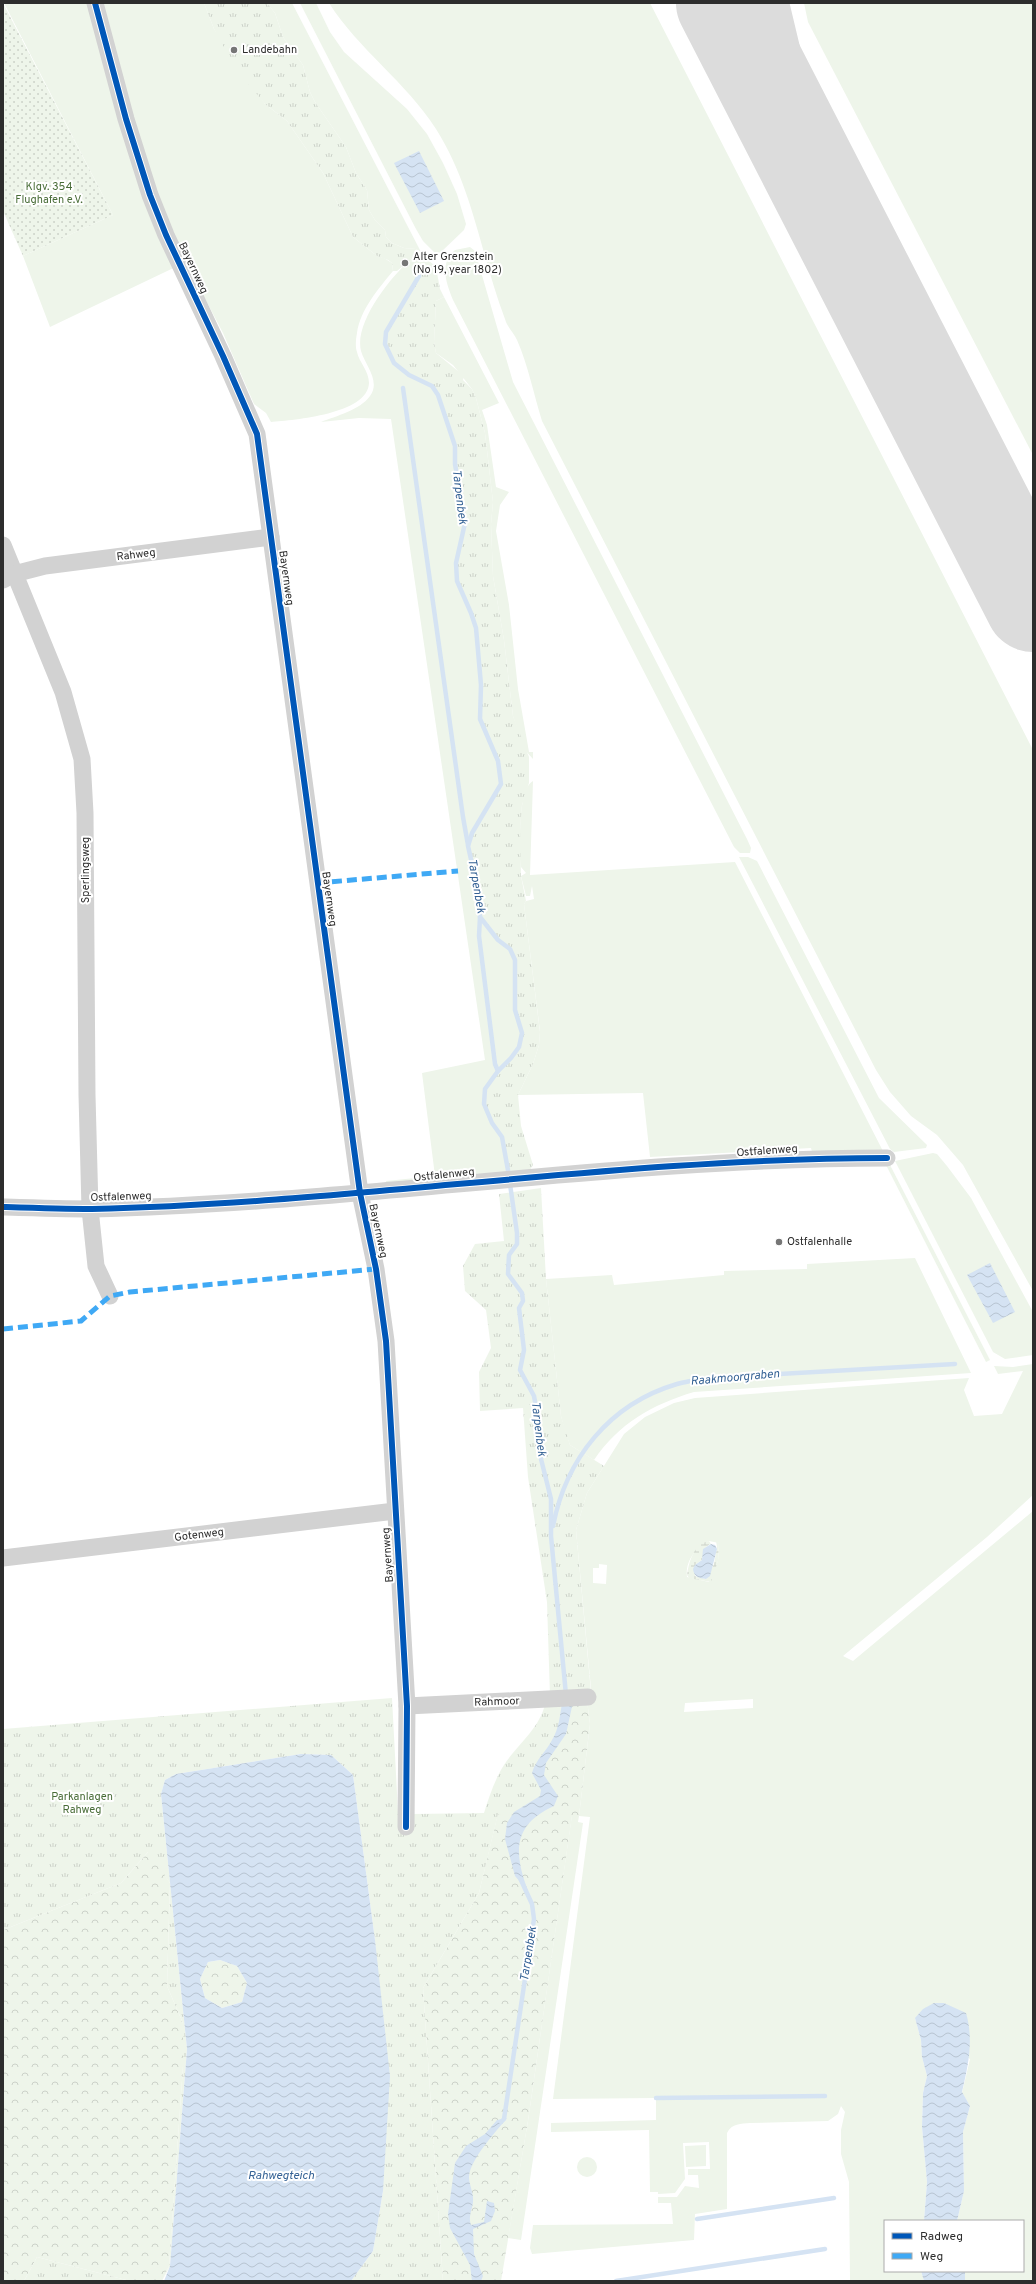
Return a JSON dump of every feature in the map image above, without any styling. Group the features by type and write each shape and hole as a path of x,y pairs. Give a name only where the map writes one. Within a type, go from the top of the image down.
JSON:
{"street":[{"name":"Bayernweg","path":"95,3 126,119 150,195 166,235 255,427 360,1193 376,1269 386,1340 407,1706 406,1827"},
{"name":"Rahweg","path":"9,577 45,566 271,537"},
{"name":"Sperlingsweg","path":"3,545 9,577 63,692 77,738 82,766 86,813 87,1088 90,1209 96,1266 110,1296"},
{"name":"Ostfalenweg","path":"3,1207 90,1209 228,1203 360,1193 494,1180 804,1158 887,1158"},
{"name":"Gotenweg","path":"3,1558 395,1511"},
{"name":"Rahmoor","path":"407,1706 582,1697"}],"green space":[{"name":"Klgv. 354 Flughafen e.V.","path":"3,3 113,215 23,256 3,211"},
{"path":"4,3 204,3 214,29 265,104 287,121 323,173 353,237 377,256 392,263 393,271 371,300 359,324 356,350 369,379 369,383 365,393 356,402 344,408 312,417 271,422 266,413 254,404 223,333 186,262 50,327 23,256 113,215"},
{"path":"204,3 267,3 275,13 283,37 303,65 310,92 315,102 346,147 356,173 367,190 369,210 375,220 385,230 386,237 392,243 404,248 416,249 436,267 440,289 444,297 436,301 434,342 436,353 464,376 463,380 472,389 476,398 485,433 493,502 491,524 493,576 504,640 513,716 529,757 529,783 522,805 520,829 521,876 526,901 524,904 540,1032 539,1045 533,1064 518,1095 521,1126 533,1165 528,1173 509,1174 502,1137 492,1123 484,1104 485,1089 498,1071 511,1058 519,1047 522,1033 515,1010 515,960 510,949 498,940 480,917 479,895 468,846 472,833 488,809 501,784 498,761 480,719 481,685 476,628 457,581 456,563 465,523 455,464 455,446 438,395 432,386 409,375 394,363 385,344 386,332 419,276 415,273 418,265 416,262 409,261 397,271 393,271 392,263 377,256 353,237 323,173 287,121 265,104 236,69 214,29"},
{"path":"267,3 292,3 421,252 416,249 404,248 392,243 386,237 385,230 375,220 369,210 367,190 356,173 346,147 315,102 310,92 303,65 283,37 275,13"},
{"path":"300,3 316,3 330,32 344,52 407,109 427,134 443,163 457,194 466,224 464,230 441,252 436,254 423,241 416,229"},
{"path":"329,3 650,3 1033,750 1033,1291 963,1165 937,1135 911,1116 890,1092 876,1070 542,421 531,380 517,340 506,322 468,198 449,151 424,112 411,96 354,36"},
{"path":"804,3 1033,3 1033,455 808,22"},
{"path":"470,247 475,251 513,382 747,839 751,848 750,853 740,853 734,847 453,300 446,280 445,267 450,255 455,250"},
{"path":"409,261 416,262 419,276 386,332 409,375 432,386 438,395 455,446 455,464 465,523 460,541 457,581 476,628 481,685 480,719 498,761 501,784 468,846 479,895 480,917 498,940 510,949 515,960 515,1010 522,1033 519,1047 511,1058 498,1071 485,1089 484,1104 492,1123 502,1137 509,1174 386,1187 386,1181 435,1176 422,1073 485,1060 391,419 359,418 321,422 354,409 366,401 370,396 374,385 371,373 361,351 360,340 363,328 375,302 392,278"},
{"path":"444,297 499,403 482,410 487,425 496,487 509,492 500,505 496,531 509,605 518,689 529,752 533,752 533,759 524,749 513,716 504,640 493,576 491,524 493,502 485,433 476,398 472,389 453,365 436,353 434,342 436,301"},
{"path":"533,781 530,875 735,862 885,1155 812,1152 811,1148 650,1157 643,1093 518,1095 533,1064 539,1045 540,1031 524,904 526,901 534,899 532,886 530,896 526,896 521,876 526,873 521,867 520,859 522,805 528,786"},
{"path":"739,857 748,857 757,861 879,1098 927,1145 926,1148 894,1152 890,1149"},
{"path":"933,1153 937,1154 971,1198 1033,1312 1033,1355 1005,1359 993,1352 895,1161"},
{"path":"884,1161 888,1161 990,1360 986,1362"},
{"path":"541,1188 546,1279 561,1416 570,1445 604,1466 587,1493 576,1530 591,1692 550,1696 547,1602 528,1477 523,1408 480,1411 479,1372 491,1348 486,1310 465,1291 463,1266 475,1244 504,1241 499,1194"},
{"path":"915,1258 971,1373 694,1392 664,1403 638,1417 614,1436 594,1460 570,1445 561,1416 546,1279 612,1275 614,1285 724,1275 724,1271 807,1269 807,1264"},
{"path":"1033,1364 1033,1495 987,1537 843,1656 853,1661 1033,1511 1033,2281 965,2281 965,2272 1024,2272 1024,2220 957,2220 964,2191 963,2132 970,2106 962,2093 970,2059 915,2018 921,2040 922,2057 927,2076 923,2093 922,2127 927,2182 924,2220 884,2220 884,2272 921,2272 924,2281 850,2281 849,2182 841,2154 841,2130 845,2112 841,2106 838,2114 828,2121 750,2123 731,2127 727,2133 727,2209 695,2214 694,2240 532,2254 530,2248 533,2225 673,2224 671,2203 658,2203 658,2197 677,2197 685,2186 699,2188 698,2175 688,2175 688,2169 710,2169 709,2142 683,2143 685,2179 675,2193 658,2194 658,2192 650,2192 649,2130 551,2132 551,2123 656,2120 656,2098 553,2099 590,1817 579,1816 590,1724 587,1700 592,1699 576,1530 587,1493 624,1434 645,1417 674,1403 695,1398 969,1378 964,1390 974,1416 1002,1414 1023,1371 998,1374 994,1366 1013,1367","holes":["709,1541 719,1543 718,1561 709,1582 687,1577 688,1565 692,1555","599,1564 607,1565 606,1584 593,1583 593,1568 599,1568","753,1699 753,1708 684,1712 685,1703"]},
{"path":"709,1541 711,1544 705,1549 702,1560 695,1565 695,1576 706,1579 714,1564 717,1547 716,1541 719,1543 718,1561 711,1582 689,1578 687,1575 693,1554 696,1549"},
{"name":"Parkanlagen Rahweg","path":"392,1698 399,1831 413,1814 484,1813 492,1788 501,1770 533,1729 545,1704 565,1703 560,1736 536,1770 545,1791 524,1815 498,1814 479,1893 423,1988 443,2281 351,2281 373,2251 383,2191 375,1940 353,1775 331,1755 301,1754 176,1774 165,1780 161,1794 187,2049 170,2266 162,2281 169,2266 183,2066 183,2023 167,1986 170,1883 148,1852 121,1883 3,1930 3,1729"},
{"path":"587,1700 590,1724 579,1816 572,1816 528,2121 501,2281 443,2281 423,1988 479,1893 498,1813 524,1815 536,1770 565,1703"},
{"path":"572,1815 579,1816 578,1822 583,1823 521,2240 508,2238 528,2121"},
{"path":"149,1851 170,1883 167,1986 183,2023 183,2066 169,2266 162,2281 130,2281 37,2257 24,2281 3,2281 3,1930 121,1883"},
{"path":"220,1960 237,1966 247,1983 242,2002 222,2008 205,1998 200,1979 208,1962"},
{"path":"706,2145 706,2166 686,2167 685,2146"},
{"path":"587,2157 594,2160 597,2167 594,2174 587,2177 580,2174 577,2167 580,2160"},
{"path":"37,2257 130,2281 24,2281"}],"water":[{"path":"419,151 444,201 420,213 394,163"},
{"path":"990,1263 1015,1312 993,1323 967,1275"},
{"path":"711,1544 715,1545 717,1549 710,1576 706,1579 699,1578 694,1574 693,1569 695,1565 702,1560 703,1549"},
{"path":"573,1702 566,1734 546,1763 544,1775 558,1796 554,1806 530,1822 520,1841 520,1864 528,1891 515,1876 505,1839 507,1823 514,1812 540,1796 541,1790 532,1773 554,1736 559,1722 562,1703"},
{"name":"Rahwegteich","path":"301,1754 331,1755 353,1775 375,1940 390,2076 383,2191 373,2251 351,2281 164,2281 170,2266 187,2049 161,1794 165,1780 176,1774","holes":["220,1960 237,1966 247,1983 242,2002 222,2008 205,1998 200,1979 208,1962"]},
{"path":"934,2003 944,2003 966,2013 970,2033 968,2063 962,2092 970,2106 963,2132 964,2191 957,2220 924,2220 927,2182 922,2127 923,2093 927,2076 922,2057 921,2040 915,2018 923,2009"},
{"path":"507,2118 484,2146 470,2170 469,2180 473,2199 470,2216 471,2225 484,2222 487,2201 494,2203 495,2211 491,2221 473,2229 474,2254 483,2276 481,2281 472,2281 470,2265 450,2228 448,2214 455,2163 466,2146 485,2134 497,2120"},
{"path":"921,2272 965,2272 965,2281 924,2281"}],"waterway":[{"name":"Tarpenbek","path":"419,276 386,332 385,344 394,363 409,375 432,386 438,395 455,446 455,464 465,523 456,563 457,581 476,628 481,685 480,719 498,761 501,784 472,833 468,846 479,895 480,917 498,940 510,949 515,960 515,1010 522,1033 519,1047 511,1058 498,1071 485,1089 484,1104 492,1123 502,1137 509,1176"},
{"path":"403,388 468,845"},
{"path":"480,917 479,936 495,1064 498,1071"},
{"name":"Tarpenbek","path":"510,1184 517,1233 517,1244 509,1255 508,1274 522,1293 523,1301 519,1308 524,1350 520,1370 534,1396 542,1441 541,1459 551,1499 551,1536 566,1695"},
{"name":"Raakmoorgraben","path":"553,1526 559,1501 568,1478 594,1437 611,1420 631,1405 653,1393 677,1384 710,1378 955,1364"},
{"name":"Tarpenbek","path":"501,2122 504,2119 534,1919 532,1904 520,1878"},
{"path":"656,2098 825,2096"},
{"path":"697,2219 834,2198"},
{"path":"616,2281 825,2249"}],"taxiway":[{"path":"770,3 796,112 841,229"}],"runway":[{"path":"724,3 1033,604"}],"marked path":[{"path":"317,883 458,871"},
{"path":"3,1329 81,1321 110,1296 130,1292 376,1269"}],"cycle path":[{"path":"95,3 126,119 150,195 166,235 223,356 257,434 360,1193 376,1269 386,1341 407,1706 406,1827"},
{"path":"3,1207 92,1209 191,1205 688,1165 787,1160 887,1158"}],"place":[{"name":"Landebahn","path":"234,50"},
{"name":"Alter Grenzstein (No 19, year 1802)","path":"405,263"},
{"name":"Ostfalenhalle","path":"779,1242"}]}
